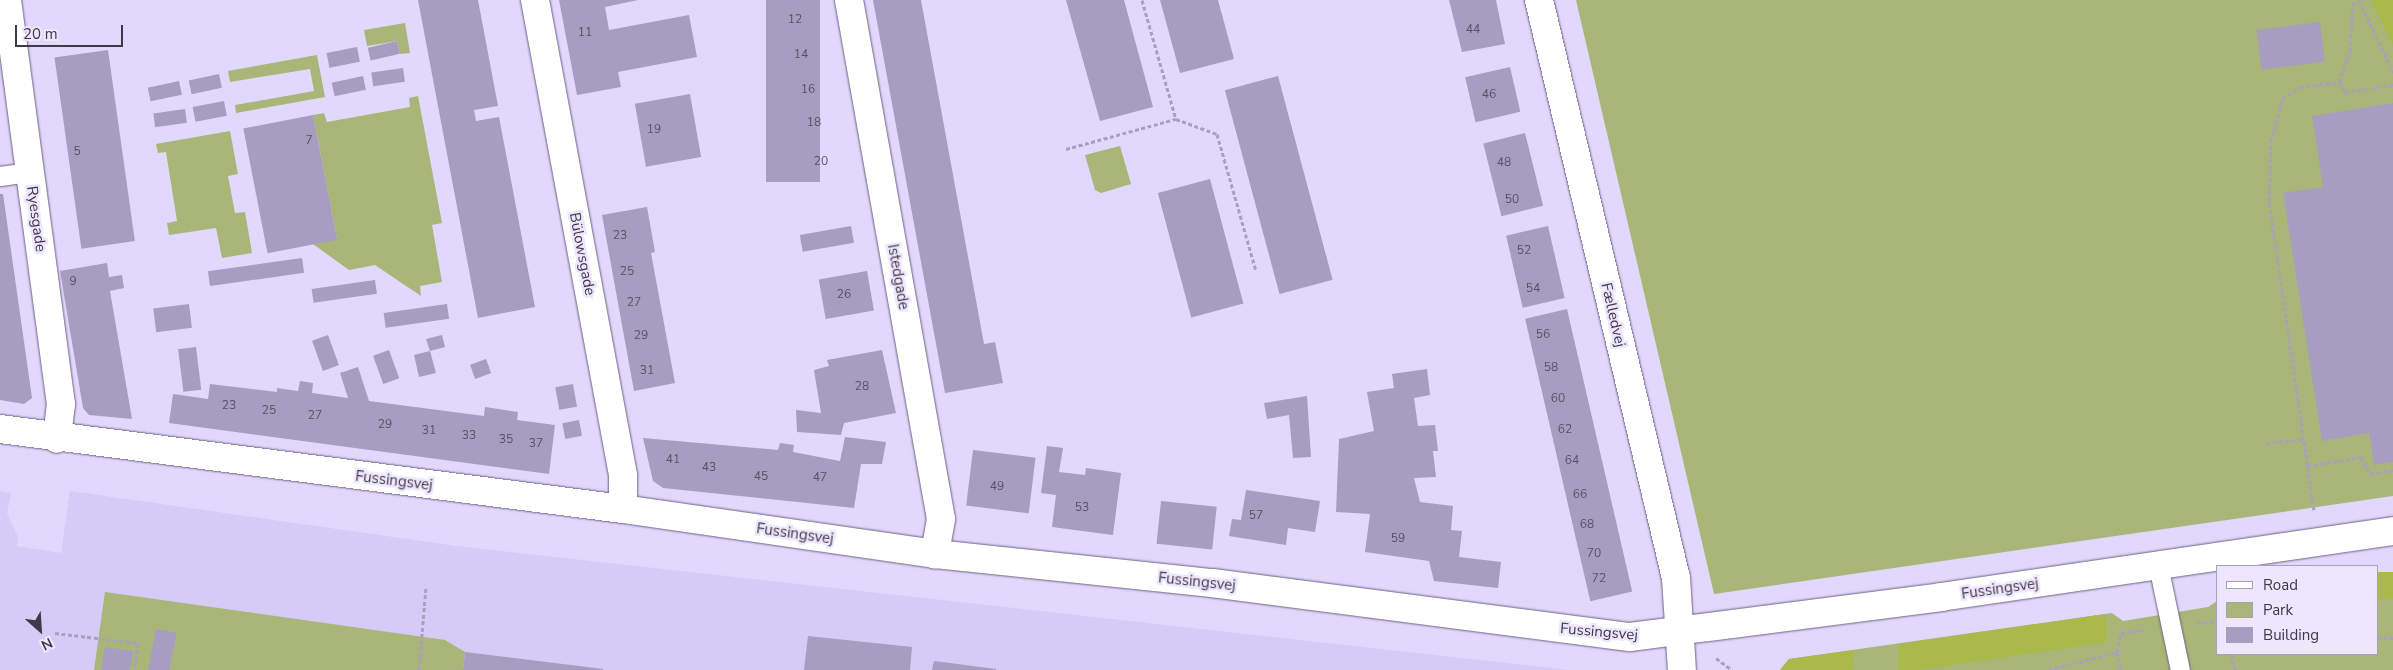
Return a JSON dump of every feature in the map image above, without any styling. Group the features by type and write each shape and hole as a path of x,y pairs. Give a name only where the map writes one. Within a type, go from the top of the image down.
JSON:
{"street":[{"name":"Ryesgade","path":"7,0 61,404 57,439"},
{"name":"Bülowsgade","path":"535,0 623,476 623,509"},
{"name":"Istedgade","path":"849,0 941,519 935,554"},
{"name":"Fælledvej","path":"1539,0 1676,578 1682,670"},
{"name":"Fussingsvej","path":"0,429 57,439 623,509 935,554 1212,584 1630,638 2158,566 2393,531"}],"lane":[{"path":"0,176 30,172"},
{"path":"2158,566 2180,670"}],"path":[{"path":"1142,0 1176,119"},
{"path":"2339,82 2350,51 2353,0"},
{"path":"2358,0 2393,72"},
{"path":"2339,82 2345,92 2393,86"},
{"path":"2318,542 2269,201 2271,142 2282,99 2300,87 2339,82"},
{"path":"1066,149 1176,119 1217,134 1256,271"},
{"path":"2266,443 2303,438"},
{"path":"2307,466 2361,457 2370,474 2393,470"},
{"path":"419,670 426,587"},
{"path":"2121,670 2116,652 2121,633 2216,622"},
{"path":"55,633 138,643 134,670"},
{"path":"2378,637 2393,638"},
{"path":"2048,670 2116,652"},
{"path":"2232,655 2235,670"}],"shaded area":[{"path":"0,491 11,493 7,513 18,537 17,546 61,553 70,491 457,546 1569,670 0,670"}],"green space":[{"path":"1576,0 2393,0 2393,496 1714,594"},
{"path":"2371,0 2393,0 2393,45"},
{"path":"405,23 410,53 400,54 397,41 367,46 364,30"},
{"path":"317,55 325,97 236,113 235,105 314,91 310,69 230,82 228,71"},
{"path":"418,96 442,223 432,225 442,282 420,286 421,296 375,265 349,270 313,244 337,239 313,115 324,113 327,122 410,107 409,98"},
{"path":"230,131 238,174 228,176 235,213 245,212 252,253 222,258 216,228 169,235 167,223 177,221 166,152 158,153 156,144"},
{"path":"1120,146 1131,184 1101,193 1095,190 1085,155"},
{"path":"2378,572 2393,572 2393,599 2378,599"},
{"path":"2393,572 2393,670 1780,670 1789,659 2112,613 2123,621 2208,607 2216,602 2216,655 2378,655 2378,574"},
{"path":"105,592 445,640 465,652 463,670 94,670"},
{"path":"2105,614 2107,642 1919,670 1898,670 1899,644"},
{"path":"1854,650 1852,670 1780,670 1789,659"}],"building":[{"path":"418,0 478,0 498,106 474,110 476,121 499,117 535,307 478,318"},
{"path":"559,0 638,0 605,7 609,30 689,15 697,57 618,72 621,87 577,95"},
{"path":"766,0 820,0 820,182 766,182"},
{"path":"873,0 921,0 984,344 995,342 1003,383 945,393"},
{"path":"1066,0 1124,0 1153,107 1100,121"},
{"path":"1160,0 1218,0 1234,59 1180,73"},
{"path":"1449,0 1496,0 1505,44 1462,52"},
{"path":"2320,22 2325,62 2261,70 2256,30"},
{"path":"397,41 400,54 371,60 368,48"},
{"path":"357,47 360,62 329,68 327,53"},
{"path":"108,50 135,241 81,249 55,58"},
{"path":"1510,67 1520,112 1476,122 1465,77"},
{"path":"403,68 405,82 373,86 371,72"},
{"path":"219,74 222,88 192,94 189,80"},
{"path":"363,76 366,90 335,96 332,83"},
{"path":"1278,76 1333,280 1279,294 1225,90"},
{"path":"179,81 182,95 151,101 148,88"},
{"path":"690,94 701,157 646,167 635,104"},
{"path":"224,101 227,116 195,122 193,107"},
{"path":"2393,103 2393,462 2374,465 2369,433 2322,441 2283,193 2323,187 2312,116"},
{"path":"185,109 187,123 155,127 153,113"},
{"path":"313,115 337,240 268,253 243,129"},
{"path":"1525,133 1543,206 1501,216 1483,143"},
{"path":"1210,179 1243,304 1191,318 1158,193"},
{"path":"0,194 3,194 32,398 24,404 0,400"},
{"path":"647,207 655,252 651,253 675,383 634,391 602,215"},
{"path":"851,226 854,243 803,252 800,235"},
{"path":"1548,226 1565,298 1523,308 1506,236"},
{"path":"302,258 304,273 210,286 208,271"},
{"path":"107,263 109,277 122,275 124,288 110,291 132,419 89,415 83,408 60,271"},
{"path":"867,271 874,310 826,319 819,280"},
{"path":"375,280 377,294 314,303 312,289"},
{"path":"189,304 192,328 156,332 153,308"},
{"path":"447,304 449,319 386,328 384,313"},
{"path":"1567,309 1632,592 1590,601 1525,319"},
{"path":"328,335 339,365 323,371 312,341"},
{"path":"442,335 445,347 430,351 426,339"},
{"path":"196,347 201,390 183,392 178,349"},
{"path":"389,350 399,378 383,384 373,356"},
{"path":"882,350 896,413 844,423 841,435 797,432 796,410 821,413 814,370 829,366 827,360"},
{"path":"430,351 436,373 419,377 414,355"},
{"path":"486,359 491,373 475,379 470,365"},
{"path":"358,367 369,401 484,416 485,407 518,412 517,420 555,425 549,474 169,423 173,394 208,399 210,384 277,392 277,388 298,391 300,381 313,383 312,393 348,398 340,373"},
{"path":"1427,369 1430,395 1414,398 1418,426 1435,425 1438,451 1433,451 1436,477 1414,478 1420,502 1453,506 1451,530 1462,531 1459,557 1501,562 1498,588 1434,581 1429,561 1365,552 1370,514 1336,512 1339,439 1374,431 1367,392 1394,388 1392,374"},
{"path":"573,384 577,407 559,410 555,387"},
{"path":"1307,396 1311,457 1293,458 1289,415 1267,419 1264,403"},
{"path":"579,420 582,436 565,439 562,423"},
{"path":"845,437 886,442 882,464 861,464 854,508 663,488 653,481 643,438 778,450 780,443 794,445 793,452 840,461"},
{"path":"1047,446 1063,448 1059,472 1085,475 1086,468 1121,473 1113,535 1052,527 1056,495 1041,493"},
{"path":"973,450 1036,458 1029,513 966,506"},
{"path":"1246,490 1320,501 1315,532 1288,528 1286,545 1229,536 1232,519 1241,520"},
{"path":"1161,501 1217,507 1212,550 1157,544"},
{"path":"156,629 177,633 169,670 148,670"},
{"path":"808,636 912,647 910,670 804,670"},
{"path":"105,647 133,651 130,670 101,670"},
{"path":"465,652 603,669 603,670 463,670"},
{"path":"934,661 996,669 996,670 932,670"}]}
